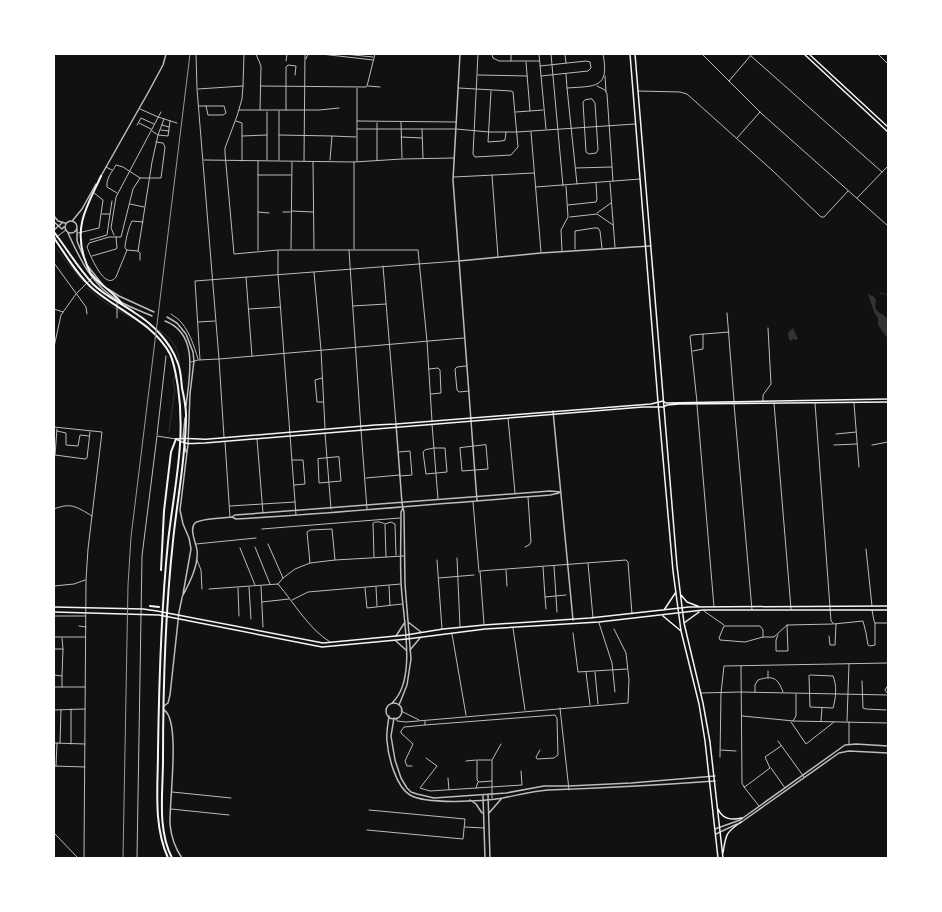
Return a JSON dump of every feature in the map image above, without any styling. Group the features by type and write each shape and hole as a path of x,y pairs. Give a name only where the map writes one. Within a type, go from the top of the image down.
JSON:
{"highway":[{"path":"101,176 85,211 81,224 80,238 82,251 90,272 100,284 117,298 122,305"},
{"path":"55,230 93,284 145,320 154,328 172,350 178,362 180,372 186,414 173,541 167,621 162,795 163,828 172,858"},
{"path":"54,238 79,274 92,288 105,299 134,317 149,329 170,354 175,366 182,420 181,444 168,541 160,658 158,795 158,822 162,842 168,858"},
{"path":"161,570 164,511 171,452 176,439"},
{"path":"162,552 168,552"},
{"path":"161,564 167,564"},
{"path":"150,606 159,607"}],"main road":[{"path":"630,54 658,407 673,571 681,631 699,704 710,776 718,858"},
{"path":"635,54 677,566 684,623 701,693 710,742 723,857"},
{"path":"804,54 888,132"},
{"path":"809,54 888,127"},
{"path":"734,402 854,402 888,400"},
{"path":"176,439 188,444 361,430 553,411 651,404 663,401 666,403 697,403 888,400"},
{"path":"471,419 508,418 663,407 667,405 697,403"},
{"path":"176,439 188,438 196,440 360,426 396,426"},
{"path":"662,611 667,607 676,592"},
{"path":"681,595 687,602 700,607"},
{"path":"54,612 159,615 322,647 409,639 452,632 599,622 663,616 703,610 888,606"},
{"path":"54,607 122,608 157,611 316,643 406,636 460,627 573,620 700,607 888,610"},
{"path":"684,623 700,611"},
{"path":"663,616 681,631"},
{"path":"718,807 720,813 728,819 733,820 742,818"},
{"path":"723,857 725,837 727,833 741,822"}],"street":[{"path":"54,216 58,222 65,223 73,220 82,209 140,108 160,70 166,54"},
{"path":"196,54 198,106 213,279 224,438"},
{"path":"244,54 243,86 239,110 225,150 233,252 236,254 278,250 416,249 419,251 438,500"},
{"path":"256,54 261,65 260,110"},
{"path":"286,61 287,54"},
{"path":"304,162 305,54"},
{"path":"306,59 308,54"},
{"path":"321,54 374,60"},
{"path":"344,54 374,57"},
{"path":"367,86 375,54"},
{"path":"460,54 453,177 477,501"},
{"path":"459,88 477,89 491,90 512,91 518,147 511,155 476,157 473,154 477,89 478,54"},
{"path":"492,54 493,58 496,60 539,61"},
{"path":"511,54 511,61"},
{"path":"539,54 546,130"},
{"path":"551,54 563,186"},
{"path":"565,54 566,63"},
{"path":"603,54 613,181"},
{"path":"702,54 760,112 848,192 888,226"},
{"path":"878,54 888,64"},
{"path":"729,81 752,55 882,172"},
{"path":"526,61 530,111"},
{"path":"540,66 586,61 588,61 591,65 591,68 588,71 541,76"},
{"path":"286,110 286,67 288,64 296,66 295,75"},
{"path":"566,73 577,184"},
{"path":"477,75 527,76"},
{"path":"597,86 604,76"},
{"path":"197,89 243,86"},
{"path":"261,86 380,86"},
{"path":"567,88 597,86 606,92"},
{"path":"357,161 358,87"},
{"path":"491,90 488,140 492,142 505,140 506,132"},
{"path":"637,92 685,93 773,171 821,217 824,217 848,192"},
{"path":"586,99 592,99 594,101 597,126 598,150 596,153 589,154 586,152 583,102 586,99"},
{"path":"198,106 206,106 224,106 226,113 223,115 208,115 206,106"},
{"path":"140,108 158,117 177,123"},
{"path":"239,110 279,111 339,108"},
{"path":"515,112 544,110"},
{"path":"267,161 268,111"},
{"path":"279,111 279,161"},
{"path":"92,256 117,248 115,236 110,228 114,203 117,194 161,112"},
{"path":"736,139 760,112"},
{"path":"137,125 143,116"},
{"path":"142,118 154,125"},
{"path":"140,260 140,253 138,250 156,142 164,119"},
{"path":"139,123 158,135 168,136 170,121"},
{"path":"235,121 242,123 242,161"},
{"path":"357,121 456,122"},
{"path":"377,122 377,160"},
{"path":"401,122 402,159"},
{"path":"357,129 456,129 489,132 516,132 635,124"},
{"path":"162,125 169,127"},
{"path":"422,129 423,158"},
{"path":"160,130 169,131"},
{"path":"531,131 541,253"},
{"path":"242,136 267,135"},
{"path":"279,135 357,137"},
{"path":"330,162 332,136"},
{"path":"401,138 422,138"},
{"path":"117,194 107,187 107,180 116,165 123,167 140,178 159,179 162,177 165,147 163,143 156,142"},
{"path":"203,160 354,162 423,158 454,158"},
{"path":"258,161 258,251"},
{"path":"291,250 292,161"},
{"path":"313,162 314,250"},
{"path":"354,162 354,250"},
{"path":"857,199 888,166"},
{"path":"106,167 113,171"},
{"path":"575,168 612,167"},
{"path":"453,177 534,173"},
{"path":"258,175 292,175"},
{"path":"492,176 498,257"},
{"path":"140,178 133,189 122,236 120,238 115,236 89,243 88,249 95,265 108,281 114,280 116,277 127,250 125,243 130,224 134,221 143,222"},
{"path":"536,188 640,179"},
{"path":"610,182 615,248"},
{"path":"568,205 596,202 596,183"},
{"path":"562,251 561,230 568,217 566,185"},
{"path":"77,233 98,228 103,200 94,193"},
{"path":"90,240 107,235 112,201"},
{"path":"568,217 597,214 612,202"},
{"path":"130,204 145,207"},
{"path":"258,212 269,212"},
{"path":"283,212 313,212"},
{"path":"101,214 110,214"},
{"path":"597,214 613,225"},
{"path":"73,220 77,225 77,241 80,251 97,278 107,288 119,296 154,312"},
{"path":"54,222 62,229 64,227"},
{"path":"55,230 62,223"},
{"path":"65,223 64,227 92,278 117,300 152,316"},
{"path":"575,251 575,231 594,228 598,228 600,231 602,248"},
{"path":"68,232 74,232 77,229"},
{"path":"54,238 66,230"},
{"path":"199,360 195,282 213,279 459,261 562,251 651,246"},
{"path":"80,251 88,249"},
{"path":"127,250 138,250"},
{"path":"278,250 278,274 296,516"},
{"path":"349,250 360,426 367,509"},
{"path":"54,263 86,307 87,314"},
{"path":"383,266 402,503 404,512 405,592 410,635 409,676 399,705 401,711 419,720"},
{"path":"314,271 321,350 325,430"},
{"path":"246,277 252,356"},
{"path":"54,347 60,317 76,294 92,278"},
{"path":"117,318 117,300 119,296"},
{"path":"352,306 387,304"},
{"path":"248,309 281,307"},
{"path":"54,309 63,312"},
{"path":"727,313 752,610"},
{"path":"171,314 179,319 186,329 199,360"},
{"path":"164,706 168,703 170,695 179,612 191,549 180,510 188,444 194,361 193,352 186,334 177,322 166,317"},
{"path":"165,321 172,324 181,333 188,348 190,362 183,438 186,452"},
{"path":"198,322 216,321"},
{"path":"763,401 763,394 770,386 771,381 768,328"},
{"path":"714,607 691,335 729,332"},
{"path":"692,351 703,349 703,334"},
{"path":"190,362 199,360 465,338"},
{"path":"137,858 142,556 166,356"},
{"path":"467,366 457,367 455,370 457,392 469,391"},
{"path":"428,369 438,368 440,370 441,393 430,394"},
{"path":"322,378 315,380 317,402 324,402"},
{"path":"774,402 791,609"},
{"path":"815,402 831,621 834,624"},
{"path":"854,402 859,467"},
{"path":"553,411 573,620"},
{"path":"508,418 515,493"},
{"path":"54,427 102,432 86,580 84,858"},
{"path":"57,428 54,454 87,458 90,431"},
{"path":"67,428 66,446 78,446 81,430"},
{"path":"57,431 66,433"},
{"path":"836,434 856,432"},
{"path":"325,433 331,508"},
{"path":"80,435 89,436"},
{"path":"157,436 176,439"},
{"path":"257,438 263,514"},
{"path":"225,441 231,517"},
{"path":"872,445 888,442"},
{"path":"834,445 857,444"},
{"path":"486,445 488,469 462,471 460,448 473,446 486,445"},
{"path":"434,448 445,448 447,472 426,474 423,452 434,448"},
{"path":"365,478 412,475 410,451 398,452"},
{"path":"338,457 341,481 329,482 319,483 318,459 338,457"},
{"path":"292,460 303,460 305,484 294,485"},
{"path":"182,597 190,581 197,555 193,526 201,520 515,493 550,491 561,492"},
{"path":"231,517 236,519 296,516 528,497 550,495 561,492"},
{"path":"525,547 529,546 531,542 528,497"},
{"path":"473,501 484,625"},
{"path":"229,506 295,502"},
{"path":"54,509 65,505 77,507 92,517"},
{"path":"403,507 401,512 401,584 406,636 406,668 403,684 398,697 388,705 386,713 389,716 387,742 393,767 404,791 415,798 433,802 502,798 537,791 715,781"},
{"path":"262,529 401,518"},
{"path":"374,558 373,523 381,522 385,524 391,522 396,524 396,556"},
{"path":"385,524 386,557"},
{"path":"310,563 307,532 310,530 332,529 334,560"},
{"path":"195,544 256,538"},
{"path":"268,544 283,578"},
{"path":"255,547 270,584"},
{"path":"240,548 255,586"},
{"path":"866,549 872,607"},
{"path":"278,584 295,569 310,563 334,560 404,556"},
{"path":"457,558 460,627"},
{"path":"196,560 201,570 202,589"},
{"path":"437,560 442,629"},
{"path":"479,572 627,560 632,614"},
{"path":"588,563 593,618"},
{"path":"543,566 546,609"},
{"path":"554,566 557,612"},
{"path":"506,569 507,586"},
{"path":"438,578 474,575"},
{"path":"54,586 74,584 86,580"},
{"path":"209,589 278,584"},
{"path":"278,584 314,629 331,642"},
{"path":"262,602 290,600 308,592 401,584"},
{"path":"261,585 263,627"},
{"path":"389,585 390,606"},
{"path":"249,586 251,619"},
{"path":"376,586 378,607"},
{"path":"238,587 239,616"},
{"path":"365,587 367,608 403,604"},
{"path":"545,596 566,595"},
{"path":"703,610 724,626 760,626 763,630 763,637"},
{"path":"724,626 719,638 720,640 745,642 763,637 774,637 787,624 836,624 863,622 868,645 870,646 875,645 875,623 872,610"},
{"path":"54,616 86,616"},
{"path":"396,636 405,622"},
{"path":"408,622 422,633"},
{"path":"599,622 614,670 614,692"},
{"path":"875,623 888,624"},
{"path":"778,634 776,640 776,651 788,651 787,624"},
{"path":"829,636 830,646 835,645 836,624"},
{"path":"79,626 86,627"},
{"path":"513,627 525,711"},
{"path":"389,716 395,718 399,722 629,702 628,669 625,649 614,629"},
{"path":"452,632 466,716"},
{"path":"573,632 578,672 628,669"},
{"path":"54,637 86,637"},
{"path":"62,637 62,687"},
{"path":"410,650 422,637"},
{"path":"395,640 406,650"},
{"path":"54,649 62,649"},
{"path":"847,722 849,663"},
{"path":"720,757 721,693 724,666 888,663"},
{"path":"741,665 742,783 759,806"},
{"path":"595,671 598,705"},
{"path":"768,671 768,678"},
{"path":"586,672 590,706"},
{"path":"54,675 62,676"},
{"path":"809,676 833,676 835,693 833,707 810,707 809,676"},
{"path":"755,692 755,685 758,680 774,678 779,681 783,693"},
{"path":"862,681 863,706 865,709 886,710"},
{"path":"701,693 755,692 888,694 885,690 888,685"},
{"path":"54,687 86,687"},
{"path":"793,721 796,716 796,693"},
{"path":"392,703 399,705"},
{"path":"560,708 569,790"},
{"path":"821,721 822,708"},
{"path":"71,709 71,744"},
{"path":"54,710 85,709"},
{"path":"60,743 61,710"},
{"path":"164,710 168,715 173,733 170,823 174,842 182,858"},
{"path":"531,710 532,716"},
{"path":"401,711 400,715 395,718 391,736 394,760 401,778 407,788 417,794 434,798 506,793 544,786 659,781 715,776"},
{"path":"412,766 407,766 405,761 413,744 401,733 401,729 404,727 555,714 558,755 554,758 537,759 536,757 540,750"},
{"path":"741,716 790,721 888,723"},
{"path":"425,720 425,725"},
{"path":"790,721 806,744 835,722"},
{"path":"849,722 849,744"},
{"path":"778,741 804,778"},
{"path":"54,743 85,744"},
{"path":"57,743 55,766 85,767"},
{"path":"492,798 492,760 501,744"},
{"path":"715,829 742,818 842,746 849,744 888,746"},
{"path":"781,746 765,757 770,768 785,788"},
{"path":"720,750 736,751"},
{"path":"716,834 741,822 839,753 845,751 888,753"},
{"path":"426,758 437,766 420,789 433,791 522,785 521,771"},
{"path":"476,788 478,782 477,760"},
{"path":"466,761 492,760"},
{"path":"744,787 770,768"},
{"path":"448,778 449,790"},
{"path":"478,782 492,780"},
{"path":"171,792 231,798"},
{"path":"488,794 490,858"},
{"path":"483,795 485,858"},
{"path":"489,813 502,798"},
{"path":"470,800 476,804 483,815"},
{"path":"171,809 229,815"},
{"path":"367,830 463,839 465,819 369,810"},
{"path":"464,827 484,828"},
{"path":"54,833 78,858"}],"shaded area":[{"path":"868,294 876,300 876,310 888,319 888,339 878,325 878,318 874,312"},
{"path":"793,328 798,339 793,339 791,341 788,333"}],"waterway":[{"path":"54,246 83,282"},
{"path":"87,288 98,297 133,318"},
{"path":"880,293 888,296"},
{"path":"143,323 153,328"},
{"path":"158,330 167,336 174,344 178,354 179,364"},
{"path":"169,432 175,389 173,382 175,375"}],"railway":[{"path":"123,858 128,585 131,537 190,54"}]}
